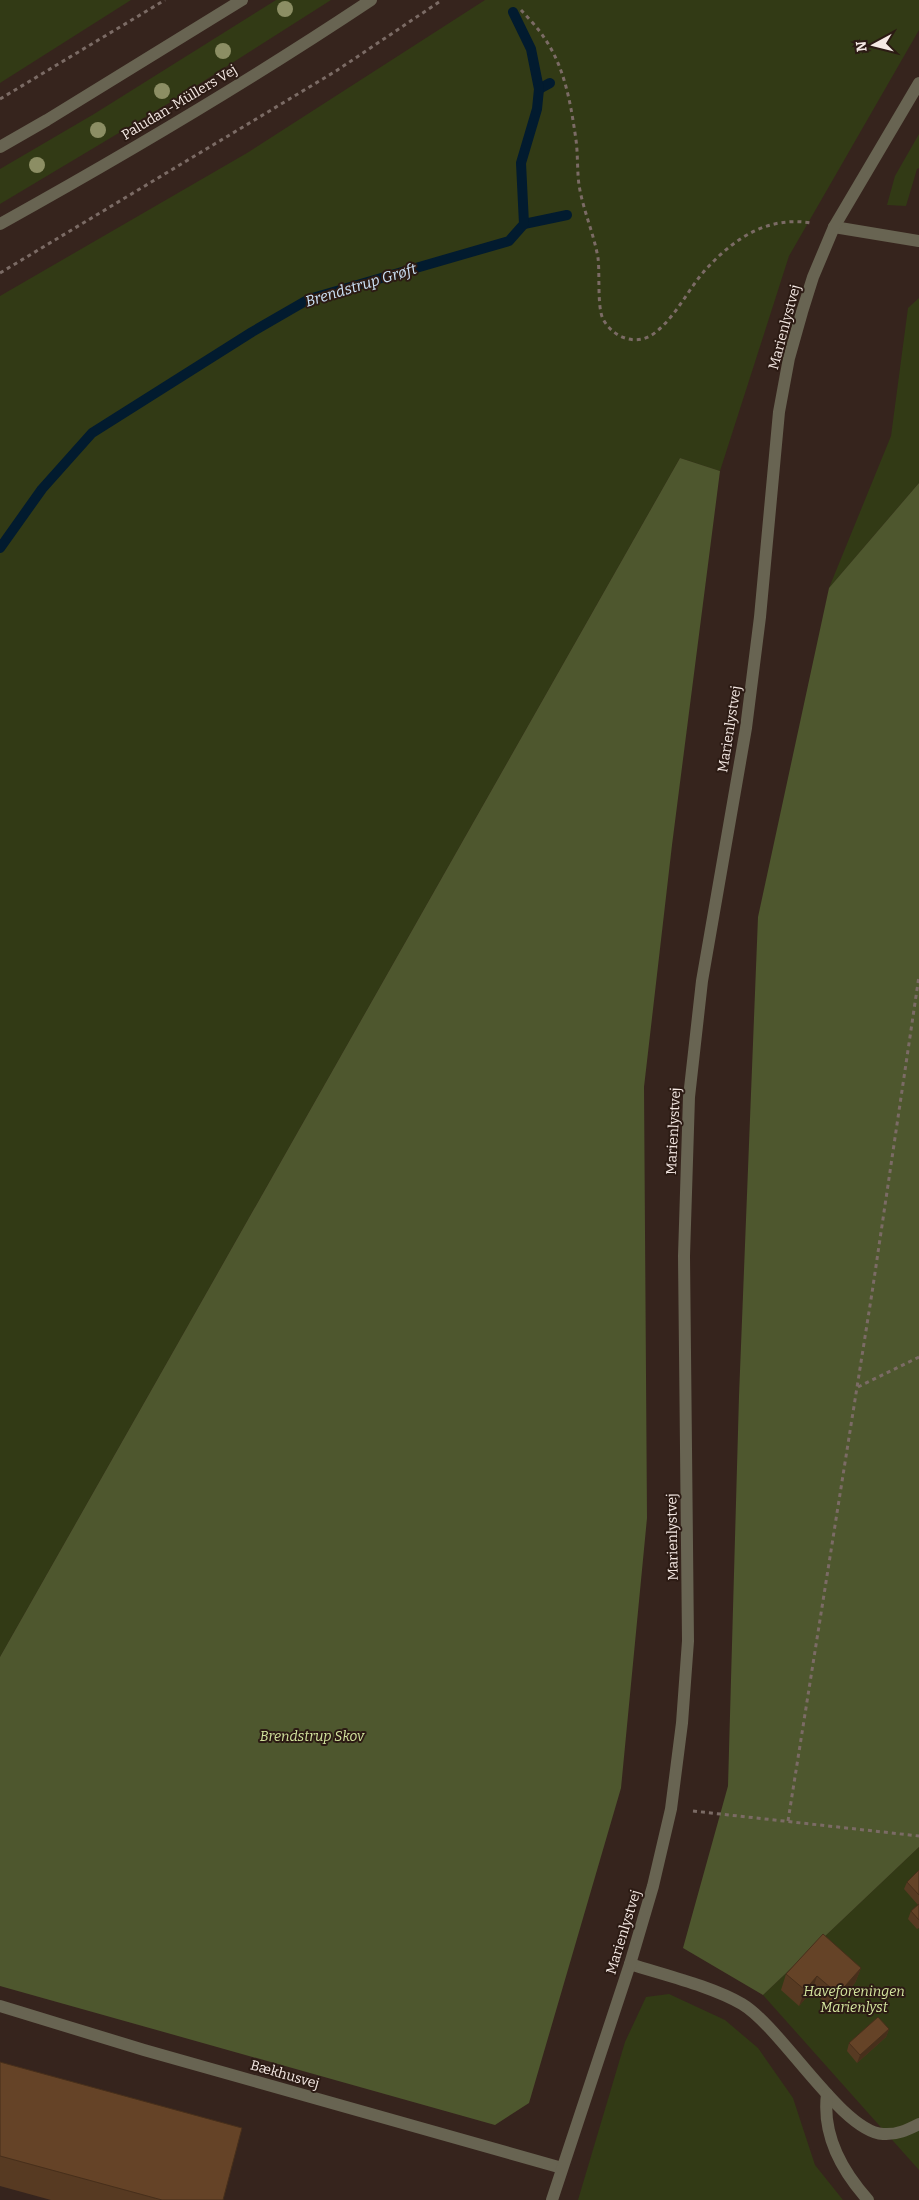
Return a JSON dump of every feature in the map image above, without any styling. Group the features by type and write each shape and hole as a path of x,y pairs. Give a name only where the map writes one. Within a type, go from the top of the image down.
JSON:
{"street":[{"path":"0,147 242,0"},
{"name":"Paludan-Müllers Vej","path":"0,224 79,180 311,40 371,0"},
{"name":"Marienlystvej","path":"552,2200 630,1964 653,1886 670,1808 682,1723 688,1641 684,1256 690,1088 702,981 747,719 760,617 779,412 789,358 802,312 813,277 834,227 919,83"},
{"path":"834,227 919,241"},
{"path":"630,1964 719,1993 742,2004 763,2021 827,2094 860,2126 881,2134 901,2133 919,2124"},
{"name":"Bækhusvej","path":"0,2006 144,2050 562,2168"},
{"path":"827,2094 825,2111 833,2146 851,2181 868,2200"}],"path":[{"path":"0,99 165,0"},
{"path":"0,273 336,71 442,0"},
{"path":"521,10 545,38 556,58 565,81 576,140 579,185 598,258 602,316 611,331 629,340 648,338 667,323 708,267 741,237 760,227 799,221 834,227"},
{"path":"788,1822 857,1387 919,976"},
{"path":"857,1387 919,1357"},
{"path":"670,1808 919,1836"}],"green space":[{"path":"0,0 131,0 0,83"},
{"path":"276,0 331,0 174,100 0,204 0,169 94,114"},
{"path":"485,0 919,0 919,30 789,256 720,471 680,458 0,1657 0,296 247,153"},
{"path":"919,134 919,168 917,169 906,206 887,205 895,176"},
{"path":"919,298 919,483 829,588 891,436 908,308"},
{"name":"Brendstrup Skov","path":"680,458 720,471 672,845 644,1087 647,1518 621,1788 529,2103 495,2125 0,1986 0,1657"},
{"path":"919,483 919,1847 763,1995 683,1948 728,1786 739,1396 758,917 829,588"},
{"name":"Haveforeningen Marienlyst","path":"919,1847 919,2170 763,1995"},
{"path":"669,1994 725,2020 758,2048 793,2098 815,2165 843,2200 578,2200 625,2042 646,1997"}],"building":[{"path":"919,1870 919,1895 907,1882"},
{"path":"919,1904 919,1920 911,1911"},
{"path":"823,1934 861,1968 838,1994 817,1976 805,1990 786,1974"},
{"path":"878,2017 889,2029 860,2055 849,2043"},
{"path":"0,2062 242,2128 223,2200 162,2200 0,2156"}],"waterway":[{"name":"Brendstrup Grøft","path":"0,548 42,489 92,433 252,332 309,299 509,241 524,224 521,163 537,109 539,89 531,49 513,12"},
{"path":"539,89 550,83"},
{"path":"524,224 567,215"}]}
